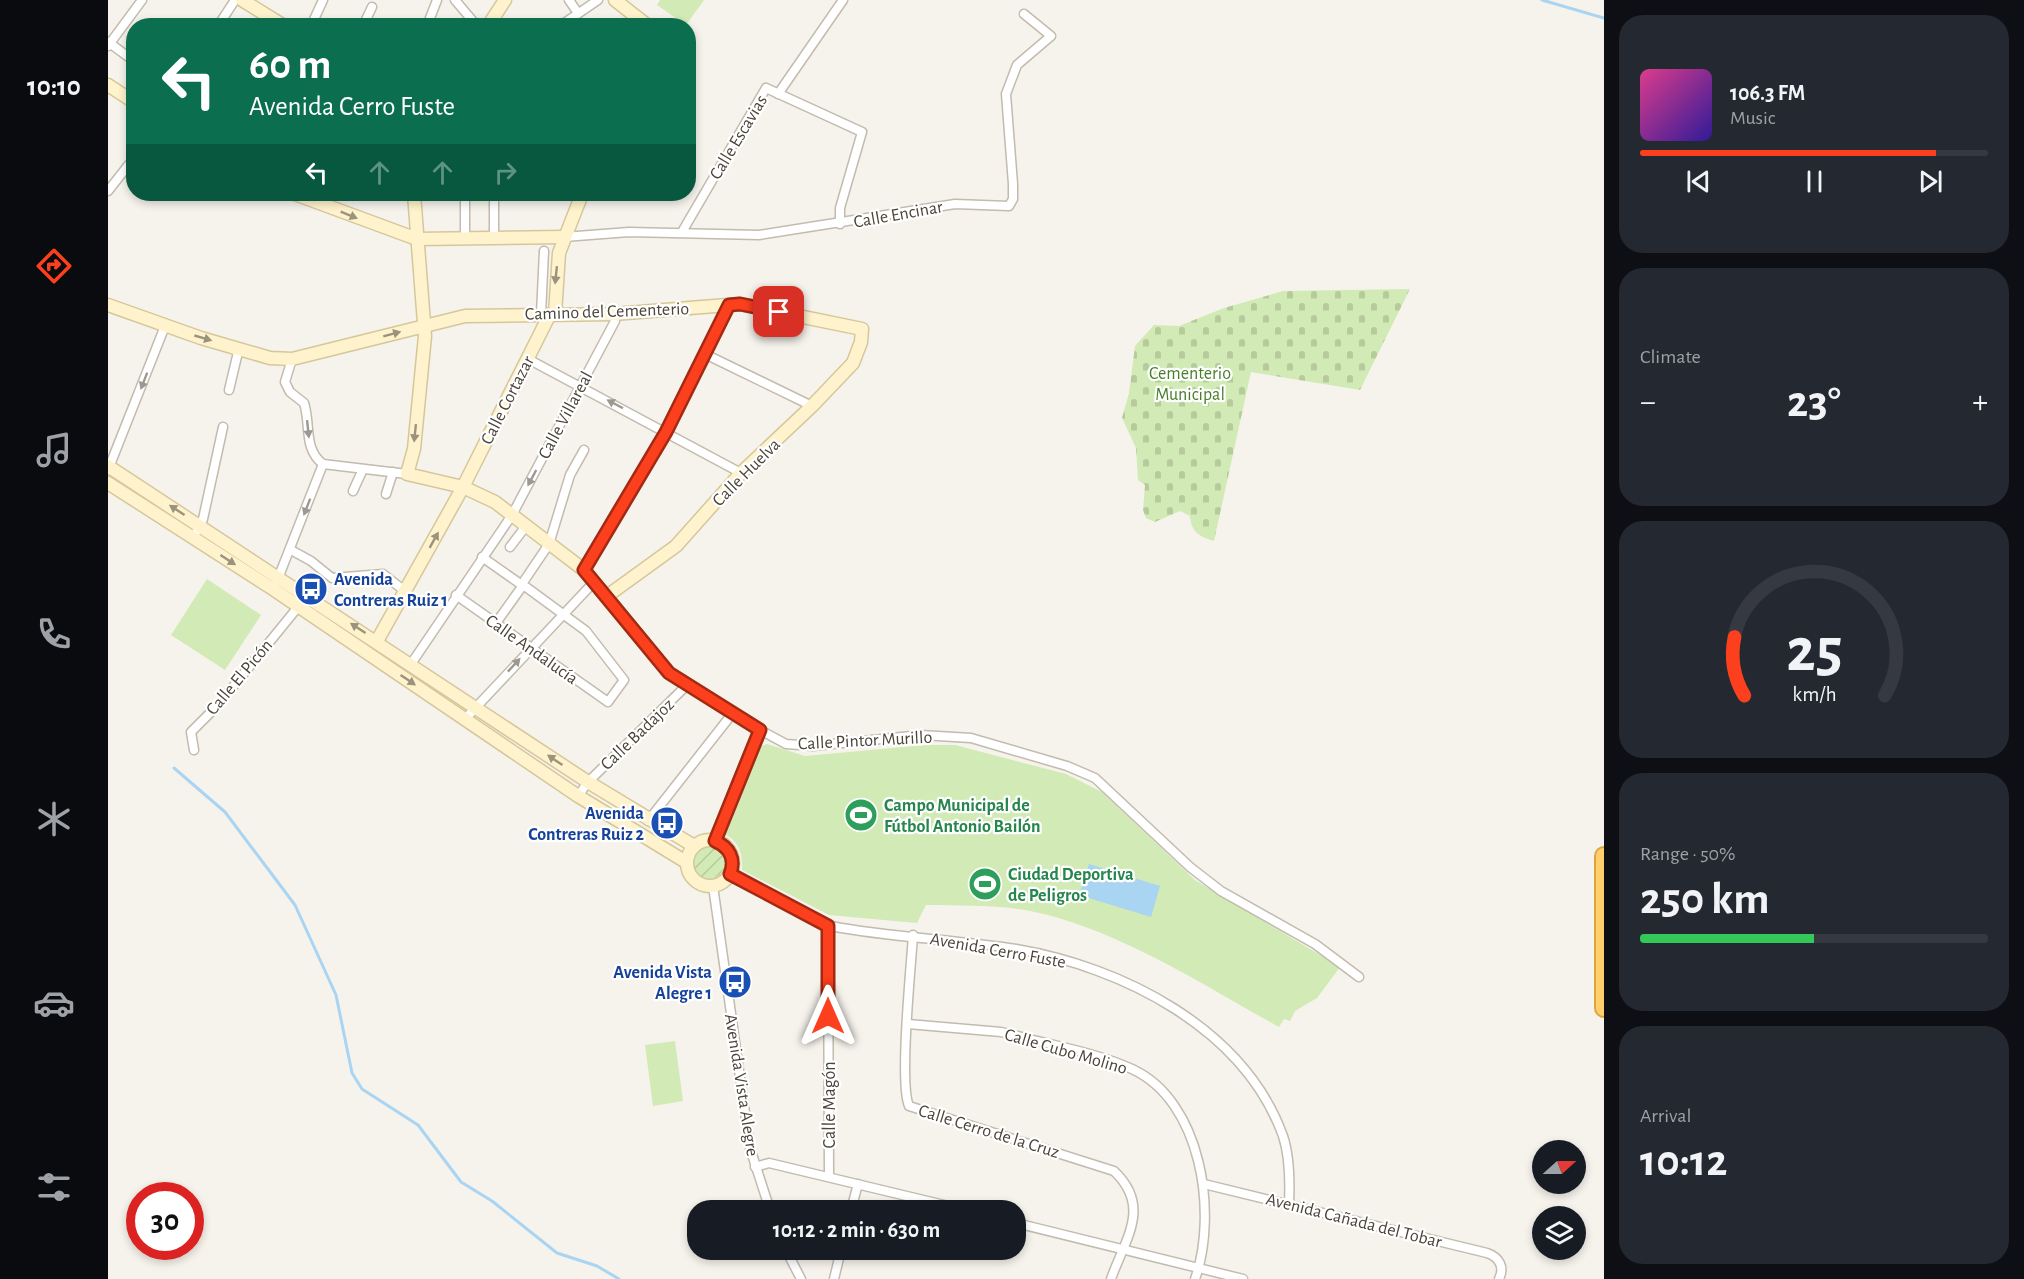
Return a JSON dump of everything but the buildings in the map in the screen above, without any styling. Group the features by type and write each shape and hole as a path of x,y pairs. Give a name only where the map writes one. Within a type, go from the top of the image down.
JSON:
{"highway":[{"path":"1604,856 1604,1008"}],"street":[{"path":"128,18 142,0"},
{"path":"223,18 235,0"},
{"path":"242,0 271,18"},
{"path":"315,18 323,0"},
{"path":"430,18 437,0"},
{"path":"455,0 470,18"},
{"path":"493,18 505,0"},
{"path":"569,0 578,13"},
{"path":"571,18 597,0"},
{"path":"615,0 638,18"},
{"name":"Calle Escavias","path":"682,232 766,88 778,94 843,0"},
{"path":"367,18 372,7"},
{"name":"Calle Encinar","path":"564,237 629,232 759,236 955,204 1009,206 1013,199 1013,184 1006,94 1017,66 1051,36 1024,14"},
{"path":"126,21 109,44 126,56"},
{"path":"108,85 126,97"},
{"path":"778,94 862,132 840,208 840,224"},
{"path":"108,191 126,168"},
{"path":"314,201 417,239 564,237"},
{"path":"407,474 414,449 424,325 414,201"},
{"path":"465,201 465,238"},
{"path":"494,201 494,238"},
{"path":"549,314 564,237 579,201"},
{"path":"544,251 549,314"},
{"name":"Camino del Cementerio","path":"292,359 465,316 614,314 740,304 862,329"},
{"path":"584,570 666,432 707,355 729,305"},
{"path":"110,310 270,358 292,359 285,382 290,392 304,403 310,444 315,458 323,464 291,550 273,589"},
{"name":"Calle Cortazar","path":"377,641 463,487 549,314"},
{"name":"Calle Villareal","path":"411,664 512,515 615,321 614,314"},
{"path":"165,326 109,468 200,525 648,821 694,846"},
{"name":"Calle Huelva","path":"607,596 676,546 741,473 812,406 853,363 861,342 862,329"},
{"path":"229,390 239,348"},
{"path":"707,355 812,406"},
{"path":"528,359 741,473"},
{"path":"193,537 200,525 223,427"},
{"path":"496,623 549,544 570,475 584,450"},
{"name":"Calle Pintor Murillo","path":"323,464 407,474 463,487 495,502 584,570 607,596 654,658 686,686 786,744 813,746 921,735 971,738 1067,766 1095,778 1190,867 1221,891 1315,944 1359,977"},
{"path":"353,491 363,469"},
{"path":"386,494 393,472"},
{"path":"108,483 273,589 578,796 686,862 693,880 704,886 713,886 725,880 730,874 731,855 727,848 715,841 705,840 694,846 686,862"},
{"path":"510,547 526,526"},
{"path":"291,550 311,561 332,578 383,574 406,592"},
{"path":"482,557 564,614"},
{"path":"465,718 594,582"},
{"name":"Calle Andalucía","path":"456,596 608,702 624,680 586,631 564,614"},
{"name":"Calle El Picón","path":"194,750 191,732 219,704 298,608"},
{"path":"369,653 377,641"},
{"name":"Calle Badajoz","path":"578,796 588,782 686,686"},
{"path":"648,821 732,714"},
{"path":"715,841 760,730"},
{"name":"Avenida Cerro Fuste","path":"730,874 828,926 1016,949 1069,961 1117,979 1166,1004 1212,1037 1245,1069 1269,1104 1283,1138 1290,1174 1289,1203"},
{"name":"Avenida Vista Alegre","path":"713,886 746,1124 755,1167 767,1200"},
{"name":"Calle Magón","path":"828,926 829,1176"},
{"name":"Calle Cerro de la Cruz","path":"913,935 908,1024 907,1101 909,1106 1114,1171 1131,1192 1134,1203 1134,1218 1127,1241 1121,1249"},
{"name":"Calle Cubo Molino","path":"908,1024 1001,1032 1131,1068 1157,1086 1179,1117 1195,1150 1204,1184 1206,1224 1195,1279"},
{"path":"755,1167 769,1163 924,1200"},
{"path":"854,1200 858,1184"},
{"name":"Avenida Cañada del Tobar","path":"1204,1184 1487,1253 1495,1256 1501,1263 1502,1273 1499,1279"},
{"path":"1026,1225 1243,1279"},
{"path":"1111,1279 1121,1249"},
{"path":"791,1260 801,1279"},
{"path":"834,1279 839,1260"}],"green space":[{"path":"660,0 704,0 691,18 676,18 657,5"},
{"name":"Cementerio Municipal","path":"1410,289 1360,390 1251,372 1214,541 1197,533 1192,526 1190,516 1180,511 1155,522 1146,518 1143,510 1145,485 1138,480 1136,448 1122,418 1129,393 1135,346 1154,325 1179,326 1224,308 1283,291"},
{"path":"207,579 261,615 225,670 171,635"},
{"name":"Ciudad Deportiva de Peligros","path":"767,744 805,756 925,745 955,745 1066,774 1102,792 1195,880 1340,967 1317,998 1295,1011 1290,1021 1284,1019 1279,1027 1136,948 1075,923 1044,914 1000,907 926,905 917,923 829,915 742,870 739,848 724,833 758,747"},
{"path":"709,847 720,852 725,863 720,874 709,879 698,874 693,863 698,852"},
{"path":"675,1041 683,1101 653,1106 645,1045"}],"water":[{"path":"1089,864 1160,886 1151,917 1079,895"}],"waterway":[{"path":"1542,0 1604,18"},
{"path":"174,768 225,812 295,905 336,995 352,1073 362,1089 418,1125 461,1182 492,1201 557,1253 597,1266 619,1279"}],"place":[{"name":"Avenida Contreras Ruiz 1","path":"311,589"},
{"name":"Campo Municipal de Fútbol Antonio Bailón","path":"861,815"},
{"name":"Avenida Contreras Ruiz 2","path":"667,823"},
{"name":"Ciudad Deportiva de Peligros","path":"985,884"},
{"name":"Avenida Vista Alegre 1","path":"735,982"}],"route":[{"path":"779,312 740,304 729,305 707,355 666,432 584,570 607,596 654,658 669,673 686,686 760,730 715,841 722,843 731,855 733,864 730,874 828,926 828,1016"}]}
